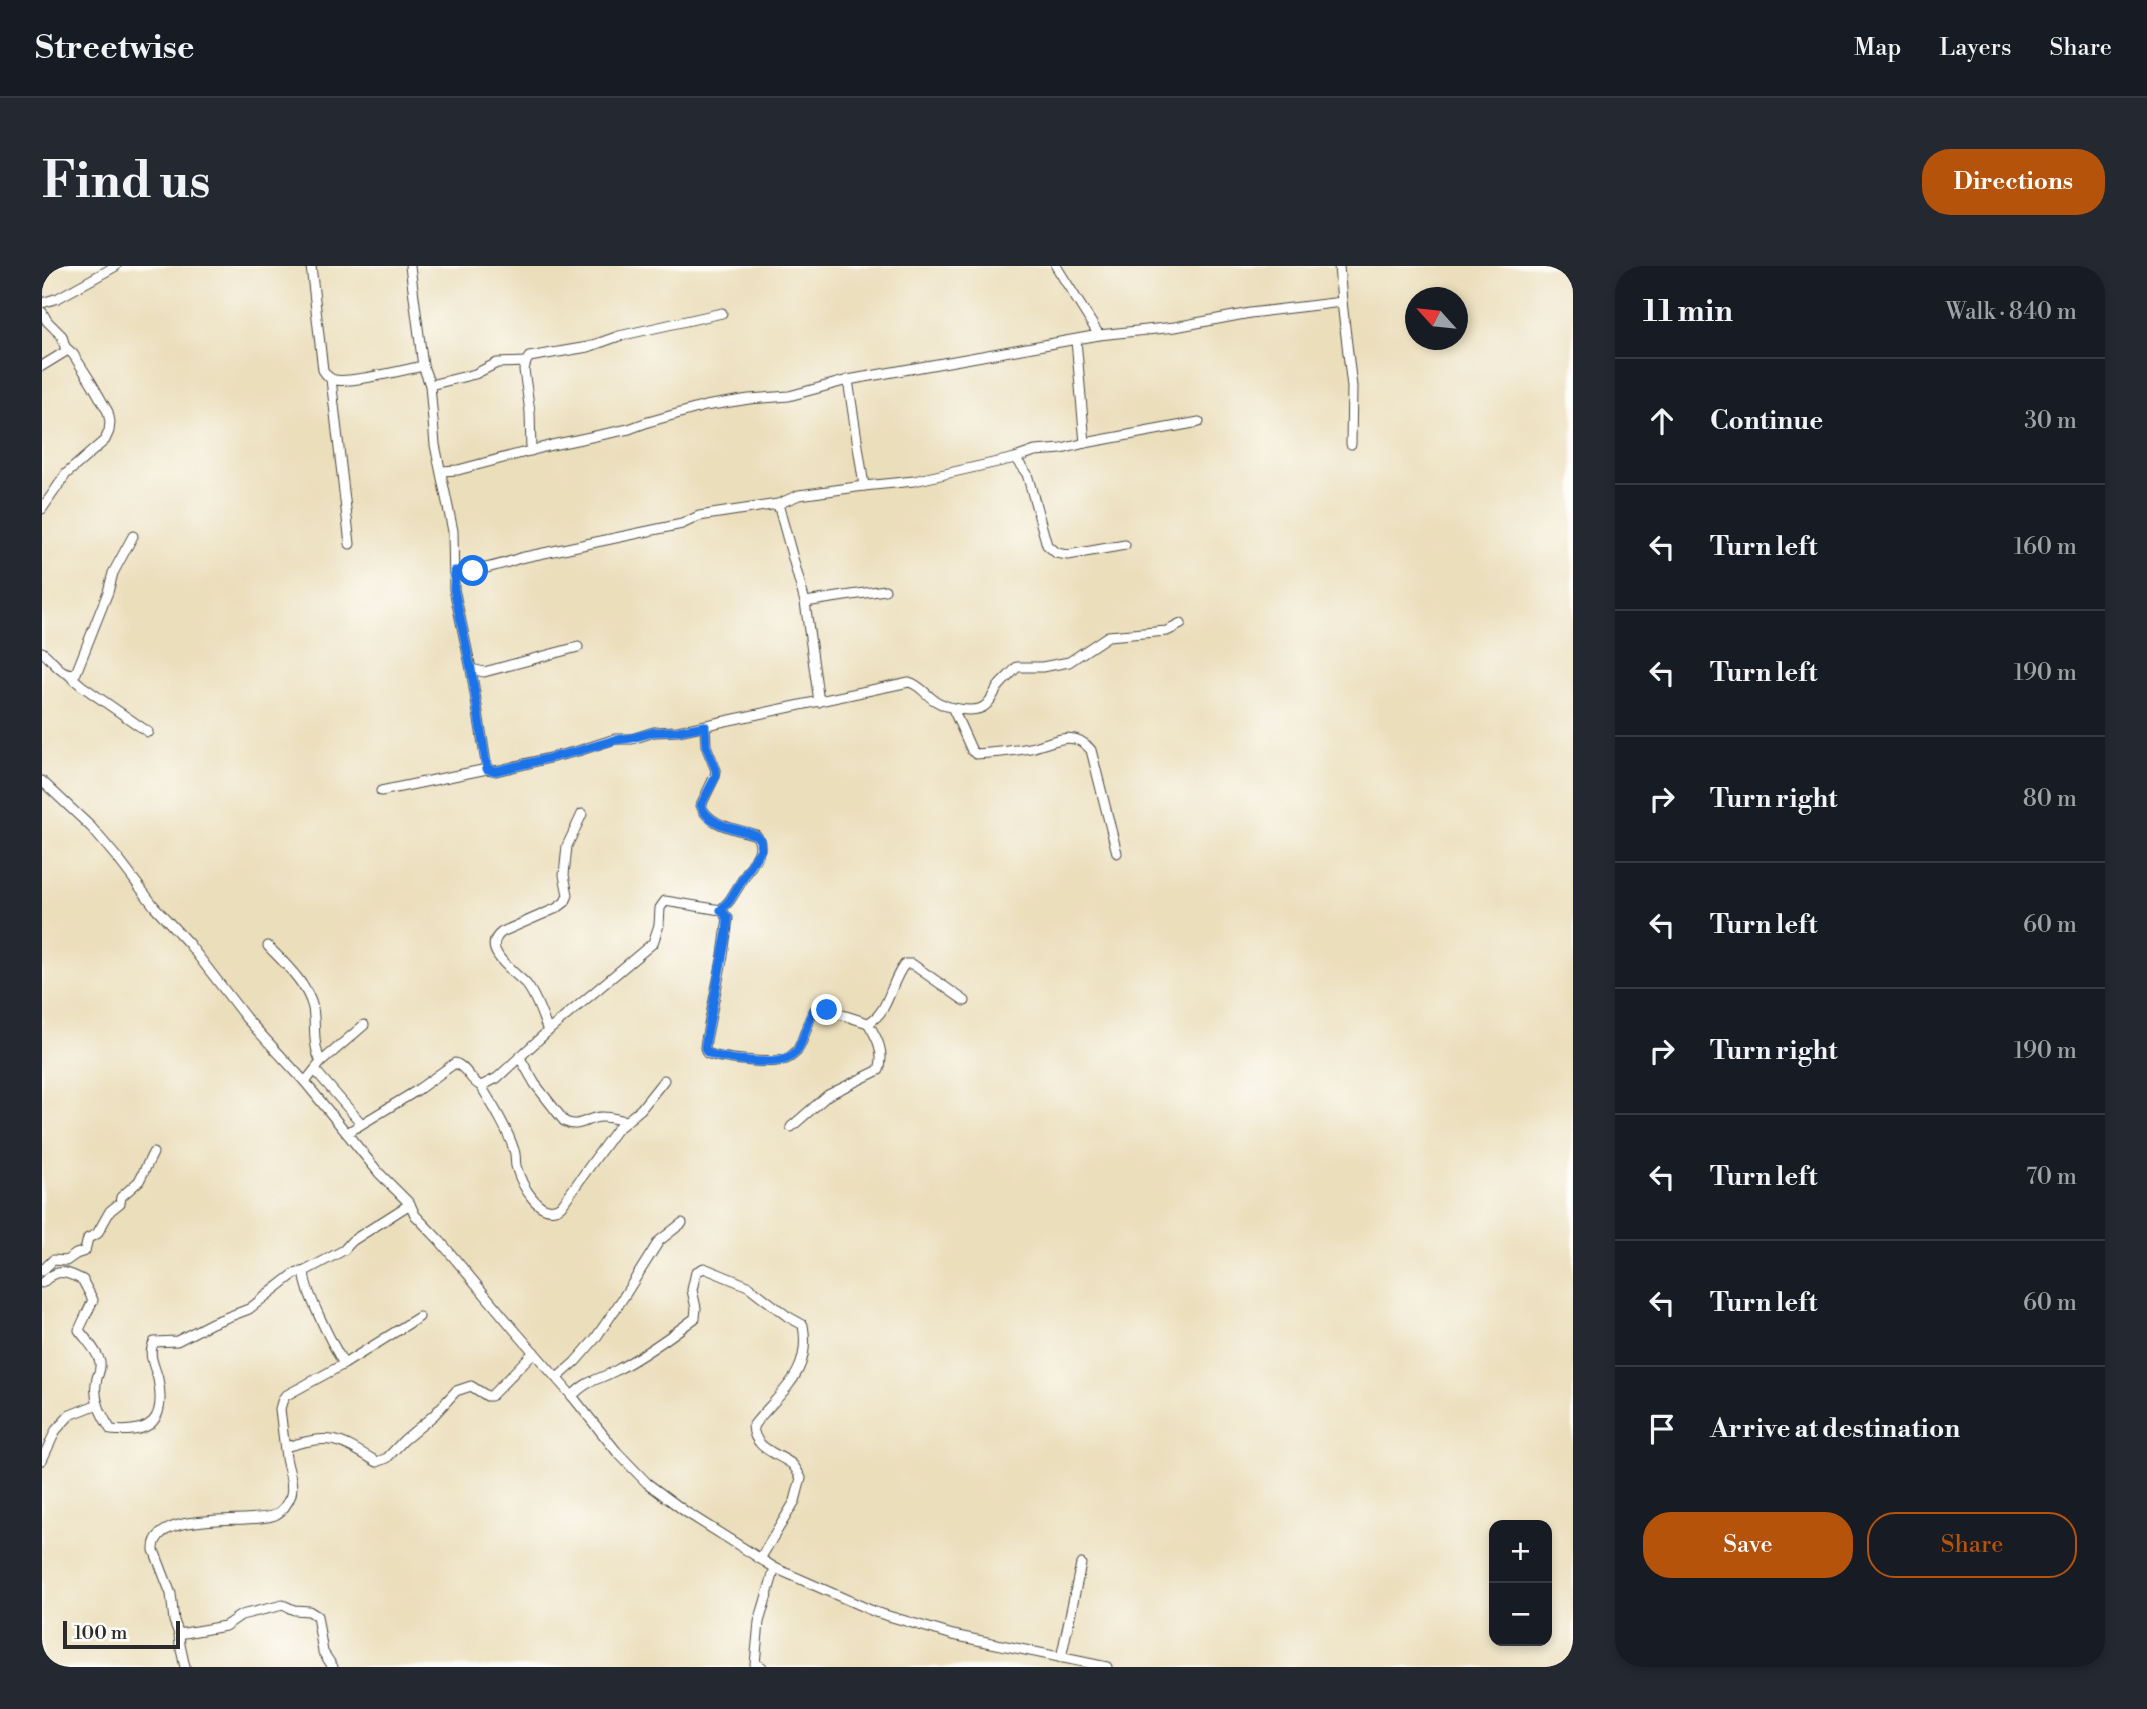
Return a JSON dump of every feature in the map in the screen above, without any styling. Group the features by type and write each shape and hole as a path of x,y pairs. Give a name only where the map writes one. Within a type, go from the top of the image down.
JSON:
{"street":[{"path":"42,303 58,298 116,266"},
{"path":"310,266 323,370 331,379 350,544"},
{"path":"410,266 423,366 430,385 435,445 453,531 454,589 471,669 487,769"},
{"path":"1056,266 1099,335"},
{"path":"1339,266 1352,387 1351,444"},
{"path":"441,471 458,470 629,429 699,407 789,396 848,380 1099,335 1175,327 1250,313 1342,302"},
{"path":"42,312 91,382 108,411 110,422 109,431 98,447 66,474 42,509"},
{"path":"531,451 524,370 529,357 588,347 619,336 722,313"},
{"path":"1076,340 1084,443"},
{"path":"42,366 68,350"},
{"path":"430,385 475,374 497,363 526,362"},
{"path":"331,379 352,379 423,366"},
{"path":"848,380 864,486"},
{"path":"455,571 495,568 520,558 682,524 699,516 778,504 799,495 914,481 1035,451 1062,449 1199,422"},
{"path":"1015,458 1027,474 1047,545 1056,553 1068,555 1125,545"},
{"path":"778,504 805,602 819,702"},
{"path":"69,675 79,669 113,573 133,536"},
{"path":"805,602 885,590"},
{"path":"382,791 487,769 496,771 615,740 705,726 909,681 932,699 953,709 977,710 986,705 1017,667 1042,667 1069,662 1108,636 1167,631 1181,624"},
{"path":"471,669 484,672 578,647"},
{"path":"42,652 62,672 148,732"},
{"path":"953,709 971,751 976,754 1033,747 1060,738 1072,738 1087,745 1091,750 1117,853"},
{"path":"705,726 706,746 716,776 701,805 703,812 716,822 756,835 761,849 721,910"},
{"path":"42,781 91,827 154,906 189,944 246,1018 305,1082 617,1452 647,1483 685,1511 775,1568 875,1612 953,1635 1061,1658 1077,1664 1107,1667"},
{"path":"548,1031 526,984 500,960 495,943 502,932 565,902 568,895 564,875 567,846 582,814"},
{"path":"481,1086 497,1078 548,1031 653,943 659,925 660,908 665,901 721,910 728,918 705,1048 707,1052 724,1058 784,1060 795,1054 814,1010 827,1010 867,1023 876,1019 905,964 912,964 965,1001"},
{"path":"268,946 306,989 313,1007 318,1066 361,1124"},
{"path":"791,1128 828,1095 879,1070 883,1059 867,1023"},
{"path":"305,1082 318,1066 364,1024"},
{"path":"520,1058 535,1084 570,1125 578,1125 601,1116 627,1121"},
{"path":"347,1133 416,1091 455,1063 463,1067 481,1086 498,1114 529,1193 540,1206 548,1211 555,1211 616,1130 641,1109 664,1080"},
{"path":"42,1271 53,1261 66,1261 85,1251 88,1238 97,1234 110,1211 120,1203 121,1196 139,1181 153,1153"},
{"path":"42,1283 51,1275 63,1272 83,1280 93,1300 79,1330 100,1361 96,1398 102,1416 111,1430 140,1430 150,1425 157,1417 161,1404 158,1378 150,1356 154,1342 177,1342 212,1322 249,1309 294,1274 344,1250 352,1241 410,1204"},
{"path":"557,1378 595,1339 659,1241 682,1223"},
{"path":"572,1396 586,1383 615,1371 695,1318 692,1290 696,1272 704,1268 748,1286 803,1325 806,1337 799,1373 753,1426 753,1435 764,1448 794,1466 801,1478 795,1501 760,1559"},
{"path":"305,1271 303,1276 307,1289 344,1364"},
{"path":"185,1667 174,1621 171,1594 155,1550 156,1538 166,1529 207,1520 262,1520 281,1511 290,1495 292,1479 280,1409 285,1396 344,1364 419,1317"},
{"path":"285,1447 325,1438 337,1440 377,1461 382,1460 434,1415 456,1391 471,1386 491,1396 534,1352"},
{"path":"42,1460 56,1430 70,1415 98,1404"},
{"path":"1061,1658 1081,1564"},
{"path":"756,1666 759,1622 775,1568"},
{"path":"179,1634 225,1626 241,1615 283,1605 294,1610 309,1611 317,1616 323,1652 332,1667"}],"route":[{"path":"473,571 455,571 454,589 471,669 487,769 496,771 654,732 705,726 706,746 716,776 701,805 703,812 716,822 756,835 761,849 721,910 728,918 727,931 706,1040 707,1052 724,1058 784,1060 795,1054 814,1010 827,1010"}]}
